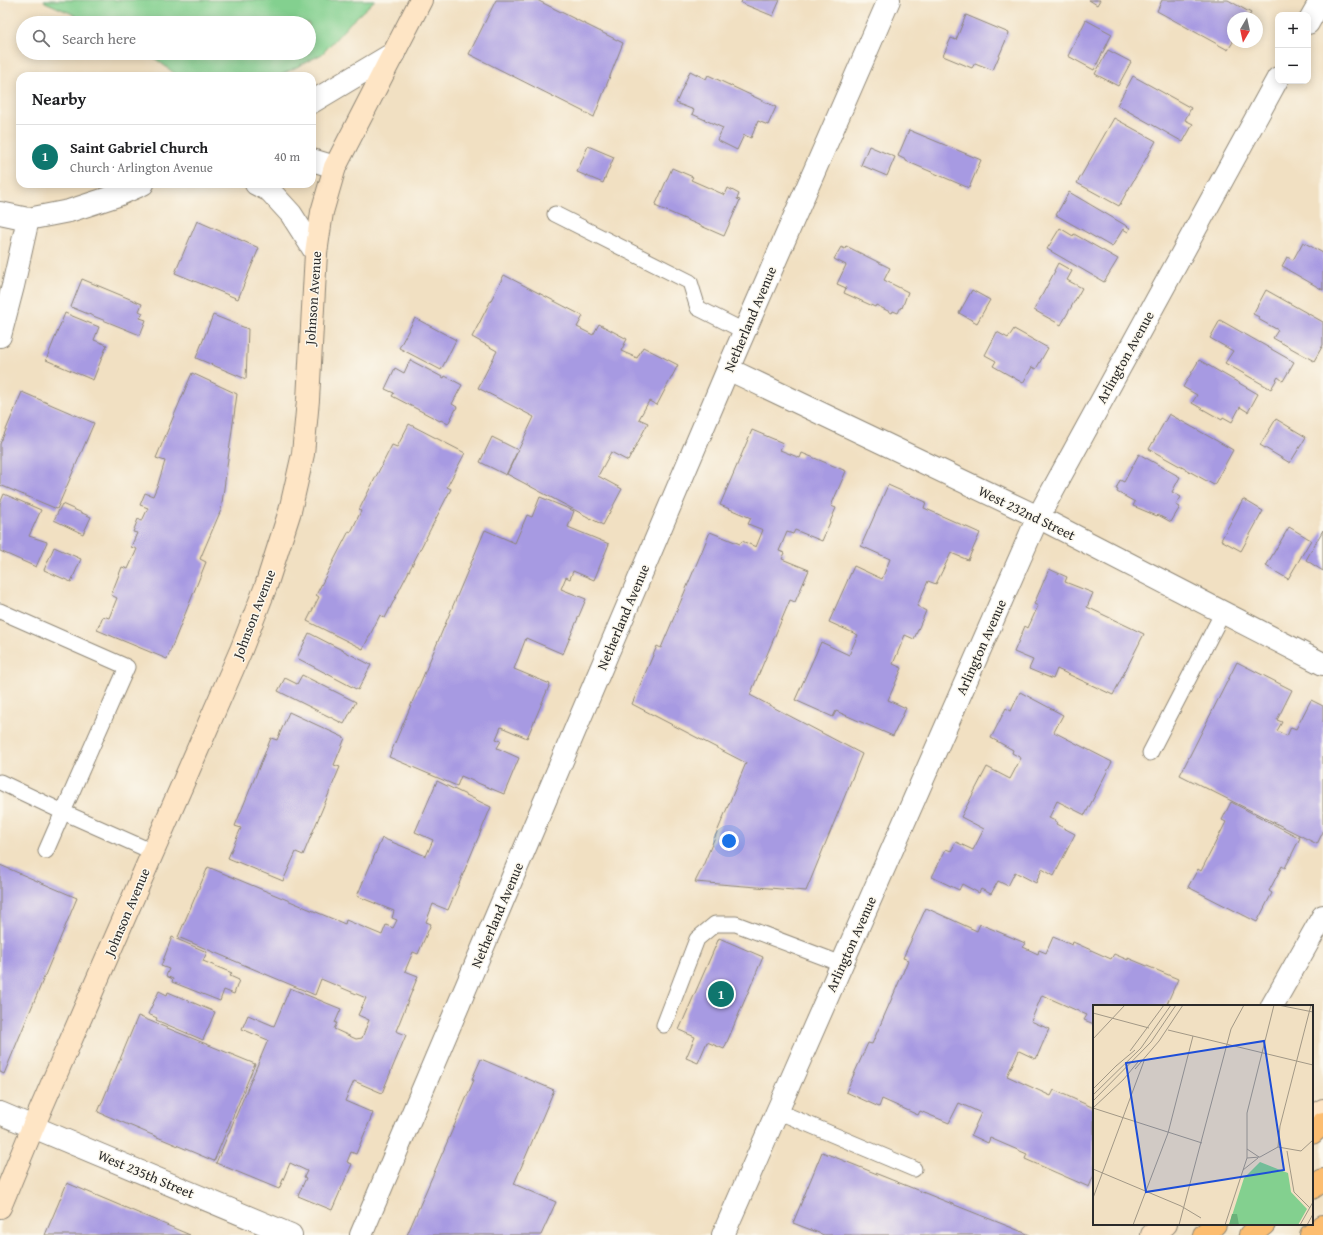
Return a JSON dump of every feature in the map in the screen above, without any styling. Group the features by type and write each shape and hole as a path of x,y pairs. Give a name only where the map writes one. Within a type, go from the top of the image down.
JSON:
{"highway":[{"path":"1313,1131 1323,1123"},
{"path":"1313,1187 1323,1180"},
{"path":"1204,1235 1214,1225"},
{"path":"1250,1235 1263,1225"},
{"path":"1311,1235 1323,1226"}],"street":[{"name":"Johnson Avenue","path":"0,1207 33,1127 241,650 266,586 290,511 303,454 308,400 316,253 322,212 336,167 421,0"},
{"name":"Netherland Avenue","path":"361,1235 744,331 889,0"},
{"path":"1311,18 1321,0"},
{"path":"316,100 394,53"},
{"name":"Arlington Avenue","path":"723,1235 1038,517 1275,83"},
{"path":"316,161 336,167"},
{"path":"0,213 28,219 69,211 118,195 134,188"},
{"path":"264,188 270,191 291,214 316,253"},
{"path":"0,336 28,219"},
{"name":"West 232nd Street","path":"728,369 1038,517 1323,664"},
{"path":"1273,1005 1323,916"},
{"path":"1313,1116 1323,1110"},
{"name":"West 235th Street","path":"0,1113 291,1235"},
{"path":"1142,1235 1147,1225"},
{"path":"1152,1235 1165,1225"}],"lane":[{"path":"555,214 690,282 698,308 744,331"},
{"path":"0,611 127,667 46,852"},
{"path":"1150,753 1223,612"},
{"path":"0,782 153,852"},
{"path":"664,1025 697,939 715,924 736,924 842,964"},
{"path":"778,1111 914,1169"}],"green space":[{"path":"44,0 375,0 350,23 322,54 316,57 316,16 77,16 45,2"},
{"path":"157,60 310,60 287,72 173,72"}],"building":[{"path":"496,0 537,0 623,43 594,117 469,54"},
{"path":"742,0 780,0 773,16 741,3"},
{"path":"1089,0 1100,0 1097,5"},
{"path":"1162,0 1228,0 1249,12 1227,12 1227,48 1229,48 1228,50 1157,11"},
{"path":"966,15 1009,33 993,70 975,63 972,68 943,56 951,38 956,40"},
{"path":"1086,20 1112,34 1094,70 1068,56"},
{"path":"1108,50 1131,62 1118,86 1095,74"},
{"path":"690,71 706,79 708,75 776,107 768,125 758,121 751,138 744,135 737,150 717,140 723,128 692,114 694,110 676,103"},
{"path":"1133,76 1191,108 1185,120 1193,124 1183,142 1117,105"},
{"path":"1114,118 1156,141 1119,206 1077,183"},
{"path":"909,130 981,160 969,188 906,161 898,156"},
{"path":"588,146 614,157 603,183 577,172"},
{"path":"869,146 895,157 887,176 861,165"},
{"path":"672,168 693,177 691,180 725,195 728,188 739,194 737,199 740,200 724,236 655,206"},
{"path":"1069,192 1130,228 1128,232 1123,229 1112,247 1056,215"},
{"path":"197,221 259,248 238,299 175,273"},
{"path":"1060,228 1073,236 1074,234 1118,259 1104,282 1047,249"},
{"path":"1303,242 1323,253 1323,290 1282,266 1287,257 1293,260"},
{"path":"846,246 890,268 884,280 908,292 902,308 901,307 898,313 893,311 892,313 876,305 875,307 844,293 846,288 837,284 846,265 834,259 841,247 845,249"},
{"path":"1058,263 1072,271 1067,280 1082,288 1061,325 1034,310"},
{"path":"504,275 583,316 577,327 593,335 599,324 627,339 621,351 637,358 643,347 678,365 657,405 649,401 639,419 648,423 628,461 611,452 598,476 622,489 603,525 507,474 534,417 478,388 497,351 472,337"},
{"path":"82,279 142,304 139,311 143,313 140,318 146,320 140,335 71,307"},
{"path":"972,290 990,300 977,323 959,313"},
{"path":"1266,290 1323,322 1323,345 1314,361 1273,338 1278,330 1258,319 1259,317 1253,314"},
{"path":"65,313 99,327 94,340 107,345 93,380 46,360"},
{"path":"213,315 248,329 246,379 196,358"},
{"path":"415,318 456,340 441,370 399,348"},
{"path":"1220,320 1294,362 1283,381 1278,377 1271,389 1225,363 1233,351 1210,338"},
{"path":"1014,329 1048,348 1036,369 1032,367 1023,383 993,366 996,361 985,355 997,332 1008,338"},
{"path":"410,360 444,378 445,376 462,385 452,404 457,407 448,424 392,396 394,393 385,389 395,368 404,373"},
{"path":"1199,360 1258,394 1248,412 1240,407 1232,422 1223,417 1222,420 1192,403 1197,395 1183,387"},
{"path":"192,373 237,394 221,510 200,559 206,562 167,659 97,630 103,616 109,618 117,598 111,595 122,567 128,569 137,549 131,547 137,533 133,532 138,519 142,521 148,508 140,505 145,493 153,496 158,484 165,461 156,458"},
{"path":"22,392 94,423 57,509 0,485 0,444"},
{"path":"1169,414 1233,450 1214,485 1149,449"},
{"path":"1276,419 1306,437 1290,463 1260,445"},
{"path":"409,424 465,453 447,487 451,489 385,618 380,615 363,649 307,621 319,597 316,595 349,531 351,532 361,511 359,510 392,445 397,447"},
{"path":"752,430 783,443 780,450 800,458 802,453 846,471 831,506 836,508 822,541 795,530 793,534 787,532 779,551 785,553 782,559 809,570 795,602 790,600 750,695 862,754 806,891 695,882 746,763 632,704 657,646 661,648 710,532 740,544 742,541 756,547 763,530 748,524 751,518 720,505"},
{"path":"492,437 518,450 506,475 480,462"},
{"path":"1139,454 1180,477 1172,492 1181,497 1176,505 1180,507 1171,522 1158,515 1157,516 1133,506 1135,502 1117,492 1118,490 1116,489 1120,480 1124,482"},
{"path":"888,485 926,502 924,508 980,533 968,560 951,553 936,584 928,581 917,606 926,611 914,639 905,635 893,664 902,668 888,700 906,708 893,736 836,711 833,717 795,700 821,642 849,655 858,635 829,622 854,566 882,579 890,559 861,546"},
{"path":"4,494 41,510 29,536 47,542 36,567 0,551 0,503"},
{"path":"540,497 574,511 568,527 609,544 594,580 573,571 570,579 566,577 561,589 586,599 563,654 526,638 514,669 550,684 527,738 501,727 496,739 501,741 497,748 519,758 504,794 461,776 457,786 389,757 485,530 515,543 527,515 532,517"},
{"path":"1243,499 1263,511 1241,551 1221,540"},
{"path":"62,504 91,517 83,534 54,520"},
{"path":"1289,527 1311,540 1288,579 1266,566"},
{"path":"1323,530 1323,571 1306,560"},
{"path":"54,547 81,559 71,582 44,570"},
{"path":"1049,569 1067,577 1065,582 1093,593 1087,607 1144,634 1113,695 1057,669 1053,679 1029,669 1033,660 1014,652 1025,626 1028,628 1038,606 1034,604"},
{"path":"309,633 371,665 358,690 297,658"},
{"path":"1237,662 1292,690 1277,720 1282,722 1277,731 1287,736 1291,727 1296,729 1311,700 1323,706 1323,832 1317,844 1180,775"},
{"path":"302,675 356,702 344,724 278,691 285,678 297,684"},
{"path":"1020,692 1063,715 1054,732 1112,762 1085,815 1057,801 1049,818 1057,822 1056,824 1075,834 1054,876 1042,869 1036,883 1015,872 1008,886 998,881 991,894 981,889 979,893 962,884 959,890 932,877 946,849 951,851 956,842 973,850 984,829 961,817 987,767 1010,779 1021,758 1012,753 1013,750 991,738 1006,708 1011,711"},
{"path":"289,712 345,738 334,765 340,767 303,855 296,852 283,881 228,858 241,828 235,826 271,738 277,740"},
{"path":"437,781 491,807 448,910 433,904 426,922 431,924 418,954 413,952 405,971 418,976 396,1031 406,1035 382,1093 354,1081 345,1101 373,1113 356,1154 351,1152 347,1162 352,1164 332,1210 298,1196 306,1178 304,1177 307,1171 290,1163 279,1189 216,1163 268,1040 242,1029 248,1015 274,1026 290,988 341,1009 334,1029 356,1039 362,1038 369,1020 358,1015 366,998 321,979 315,995 178,937 208,867 345,924 346,920 382,935 386,925 393,928 397,920 392,918 394,911 357,896 382,838 426,856 433,840 415,832"},
{"path":"1231,802 1300,838 1285,868 1282,866 1269,891 1272,893 1257,922 1188,887 1198,869 1201,871 1226,822 1222,820"},
{"path":"0,865 77,898 4,1074 0,1072"},
{"path":"926,908 977,931 980,924 1025,943 1023,947 1038,954 1039,950 1046,953 1053,937 1072,945 1073,942 1111,959 1114,954 1128,960 1128,958 1178,979 1166,1005 1093,1005 1093,1024 1084,1020 1087,1015 1042,995 1031,1021 1049,1029 1036,1059 1019,1051 1007,1076 1051,1096 1054,1090 1093,1108 1093,1177 1089,1187 1025,1159 1027,1154 990,1138 988,1143 971,1135 981,1113 959,1103 949,1123 920,1111 918,1115 882,1099 879,1107 846,1092 868,1043 872,1044 902,975 908,960 903,958"},
{"path":"172,937 207,952 203,961 232,973 230,976 239,980 234,994 224,990 220,1001 172,982 173,979 166,976 169,969 161,966"},
{"path":"719,938 763,957 724,1049 707,1042 698,1063 686,1058 695,1037 679,1030"},
{"path":"159,991 167,995 168,992 215,1012 203,1040 156,1020 157,1018 148,1014"},
{"path":"138,1016 255,1064 214,1161 98,1112"},
{"path":"481,1059 554,1090 514,1184 556,1202 541,1235 407,1235 474,1080 472,1079"},
{"path":"822,1152 1030,1235 824,1235 793,1223"},
{"path":"67,1183 190,1235 45,1235"}],"place":[{"name":"Saint Gabriel Church","path":"721,994"}]}
